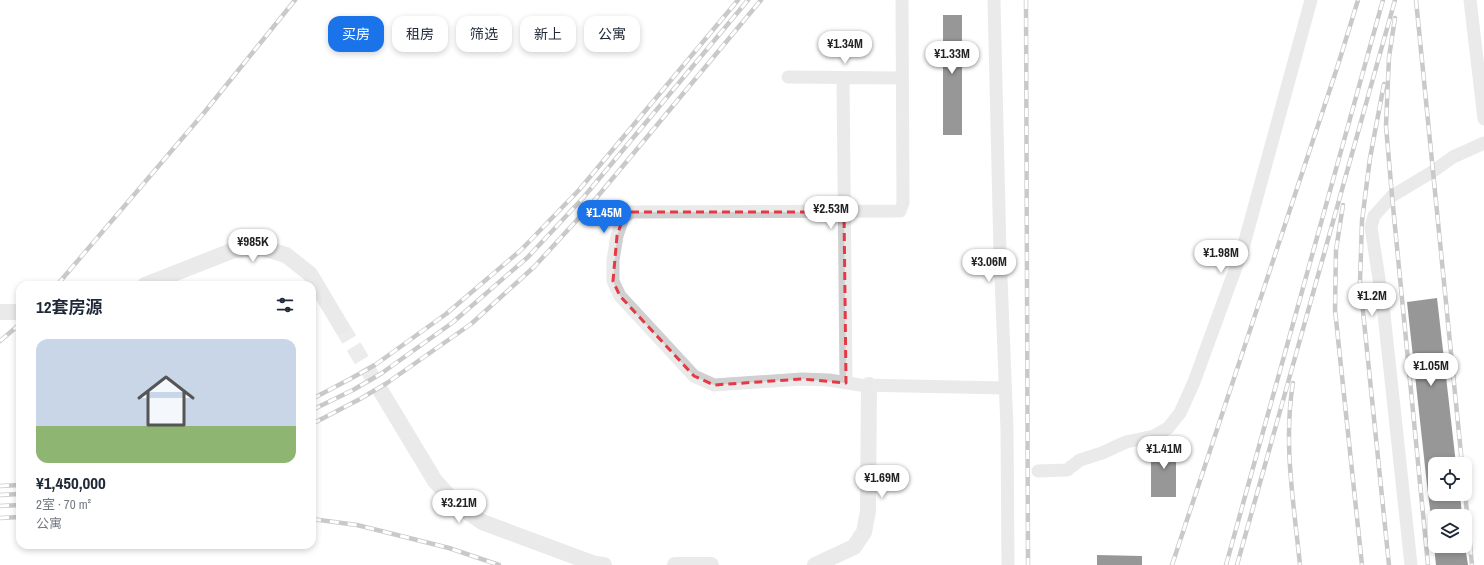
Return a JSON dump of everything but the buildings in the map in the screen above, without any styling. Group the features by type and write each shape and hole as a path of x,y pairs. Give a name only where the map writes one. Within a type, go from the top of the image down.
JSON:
{"street":[{"path":"902,0 903,203 900,211 631,212 623,218 616,236 613,260 614,281 620,296 694,376 714,385 802,379 829,380 868,385 1005,388"},
{"path":"994,0 1005,388 1008,565"},
{"path":"1470,0 1484,119"},
{"path":"1038,471 1067,470 1080,460 1102,453 1126,442 1154,436 1168,428 1180,413 1194,382 1243,248 1307,1"},
{"path":"788,77 902,78"},
{"path":"843,78 846,383"},
{"path":"1411,565 1383,305 1371,227 1374,216 1392,196 1432,172 1453,156 1484,143"},
{"path":"155,281 234,250 263,248 286,255 310,274 314,281"},
{"path":"316,284 341,326"},
{"path":"0,312 16,312"},
{"path":"815,565 854,547 864,532 868,511 868,385"},
{"path":"382,393 435,481 457,505 482,522 595,564 604,565"},
{"path":"676,565 711,565"}],"highlighted area":[{"path":"631,212 844,212 846,383 802,379 714,385 694,376 620,296 613,281 617,236 623,218"}],"tunnel":[{"path":"341,326 382,393"}],"railway":[{"path":"60,281 203,114 295,0"},
{"path":"316,397 375,365 446,314 521,250 579,190 738,0"},
{"path":"316,408 353,390 382,373 452,323 528,257 583,198 748,0"},
{"path":"316,422 387,383 471,324 534,267 588,208 761,0"},
{"path":"1026,0 1028,565"},
{"path":"1172,565 1338,65 1358,0"},
{"path":"1226,565 1383,0"},
{"path":"1237,565 1395,0"},
{"path":"1416,0 1461,457"},
{"path":"1395,18 1389,57 1386,126 1428,565"},
{"path":"1384,84 1370,158 1362,221 1360,282 1389,565"},
{"path":"1343,205 1336,250 1335,310 1362,565"},
{"path":"0,341 16,327"},
{"path":"1293,383 1290,406 1289,451 1290,474 1300,565"},
{"path":"0,486 16,485"},
{"path":"0,495 16,494"},
{"path":"1466,501 1472,565"},
{"path":"0,506 16,505"},
{"path":"0,518 16,517"},
{"path":"316,520 357,525 449,548 499,565"}]}
